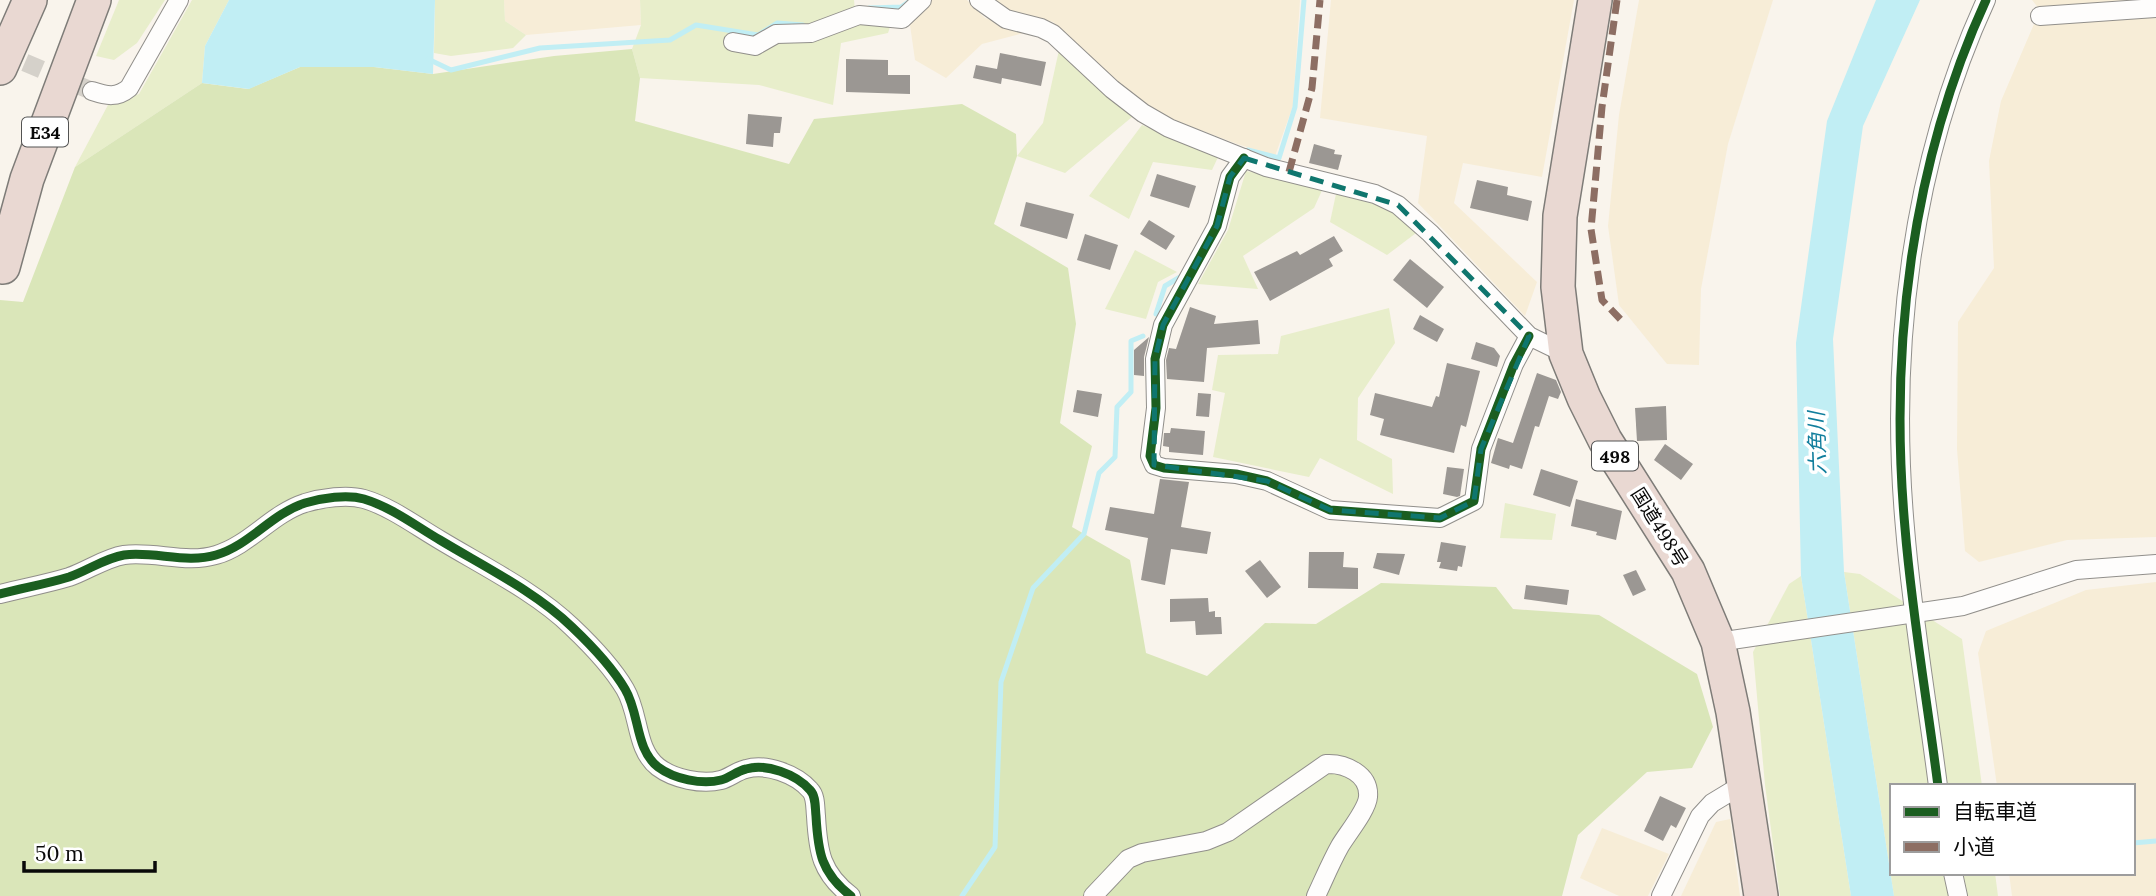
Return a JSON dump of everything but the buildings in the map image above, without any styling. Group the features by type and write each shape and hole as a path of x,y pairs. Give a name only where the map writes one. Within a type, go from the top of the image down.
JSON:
{"highway":[{"path":"0,68 30,0"},
{"name":"E34","path":"3,267 27,179 94,0"},
{"name":"国道498号","path":"1595,0 1559,216 1558,287 1566,354 1605,440 1688,571 1718,642 1733,712 1761,896"}],"street":[{"path":"92,92 108,96 121,95 129,88 178,0"},
{"path":"733,42 755,46 776,34 810,33 859,15 902,19 922,0"},
{"path":"979,0 1006,19 1053,34 1112,89 1168,128 1266,167 1375,194 1398,205 1430,233 1529,336 1566,354"},
{"path":"1938,784 1913,613 1905,527 1901,444 1903,351 1909,271 1916,226 1945,100 1986,0"},
{"path":"2040,16 2156,8"},
{"path":"1244,158 1230,177 1217,226 1163,325 1155,359 1156,408 1150,456 1154,465 1236,474 1267,481 1331,510 1440,518 1474,501 1481,449 1514,364 1529,336"},
{"path":"0,594 69,577 122,555 199,558 216,555 238,546 274,519 305,503 347,496 364,499 390,510 538,600 571,626 625,689 635,711 645,754 660,768 679,778 707,782 722,780 745,769 761,767 788,774 811,790 815,798 817,842 827,872 837,885 851,896"},
{"path":"1718,642 1963,606 2076,570 2156,564"},
{"path":"1093,896 1128,859 1142,853 1206,841 1228,832 1326,764 1338,764 1353,768 1366,785 1368,799 1339,848 1317,896"},
{"path":"1661,896 1700,816 1712,803 1745,783"},
{"path":"1953,875 1958,896"}],"highlighted area":[{"path":"1244,158 1398,205 1529,336 1481,449 1474,501 1440,518 1330,510 1267,481 1154,465 1155,359 1163,325 1217,226 1230,177"}],"shaded area":[{"path":"504,0 640,0 641,25 526,35 505,21"},
{"path":"929,0 967,0 985,18 1027,32 982,44 946,78 915,60 909,18"},
{"path":"990,0 1300,0 1293,106 1275,156 1148,110 1053,22 997,7"},
{"path":"1331,0 1574,0 1542,177 1463,163 1454,203 1537,282 1525,316 1418,203 1427,136 1320,118"},
{"path":"1639,0 1773,0 1728,144 1701,289 1699,365 1667,364 1619,305 1608,226 1619,115"},
{"path":"2032,0 2156,0 2156,537 2067,540 1979,562 1965,551 1957,449 1958,322 1994,268 1989,161 2001,101 2040,10"},
{"path":"2156,582 2156,896 2012,896 2009,875 2135,875 2135,784 1997,784 1978,653 1986,631 2086,590"},
{"path":"1730,819 1740,896 1681,896 1716,822"},
{"path":"1602,828 1669,854 1648,896 1619,896 1580,878"}],"green space":[{"path":"119,0 165,0 137,43 114,60 96,56"},
{"path":"192,0 229,0 205,46 202,83 75,167 108,105 139,94"},
{"path":"435,0 504,0 505,21 526,35 513,48 451,56 434,53"},
{"path":"640,0 854,0 856,21 891,24 888,33 841,43 833,105 759,85 640,78 632,49 641,25"},
{"path":"632,49 640,78 635,121 789,164 814,119 962,104 1016,134 1017,156 994,224 1068,268 1076,324 1060,423 1092,446 1072,527 1130,560 1146,653 1207,676 1265,623 1316,624 1381,583 1496,587 1513,609 1599,615 1697,674 1713,727 1692,768 1647,772 1578,835 1562,896 0,896 0,300 23,302 75,167 202,83 248,89 300,67 374,67 433,74 554,56"},
{"path":"1059,50 1132,117 1065,173 1017,156 1043,123"},
{"path":"1142,125 1219,155 1212,170 1153,162 1129,219 1089,196"},
{"path":"1246,171 1324,186 1314,208 1243,256 1258,289 1198,284 1228,230"},
{"path":"1336,194 1386,207 1416,233 1387,255 1330,222"},
{"path":"1135,250 1177,272 1158,282 1146,319 1105,309"},
{"path":"1389,308 1395,343 1358,398 1357,440 1392,459 1393,494 1320,458 1309,477 1213,457 1225,393 1212,390 1218,355 1278,354 1281,336"},
{"path":"1505,503 1556,514 1552,540 1500,538"},
{"path":"1844,572 1860,574 1962,639 1982,784 1890,784 1890,870"},
{"path":"1801,576 1851,896 1780,896 1765,785 1753,652 1789,584"},
{"path":"1891,875 1995,875 1998,896 1894,896"}],"water":[{"path":"229,0 435,0 433,74 374,67 300,67 249,89 202,83 205,46"},
{"name":"六角川","path":"1876,0 1920,0 1863,126 1833,339 1844,572 1894,896 1851,896 1801,576 1796,343 1827,121"}],"waterway":[{"path":"1248,150 1279,158 1295,107 1304,0"},
{"path":"869,8 901,7 910,1"},
{"path":"428,59 451,70 540,48 670,40 696,25 758,35 777,23 803,25"},
{"path":"1156,314 1165,286 1180,277"},
{"path":"962,896 995,847 1001,682 1033,588 1084,534 1099,473 1115,457 1117,407 1131,392 1131,341 1143,336"},
{"path":"2135,843 2156,841"}],"tunnel":[{"path":"0,52 92,91"}],"marked path":[{"path":"1289,172 1312,88 1320,0"},
{"path":"1617,0 1602,107 1591,229 1602,300 1622,321"}],"cycle path":[{"path":"1938,784 1905,528 1900,393 1904,326 1911,258 1939,126 1960,62 1986,0"},
{"path":"1244,158 1230,177 1217,226 1163,325 1155,359 1156,408 1150,456 1154,465 1236,474 1267,481 1330,510 1440,518 1474,501 1481,449 1514,364 1529,336"},
{"path":"0,594 69,577 124,555 182,558 216,555 239,544 282,514 312,501 350,497 374,502 509,580 572,627 601,656 625,689 645,751 658,767 680,778 705,782 721,780 746,769 771,769 804,784 814,798 823,861 833,879 851,896"}]}
